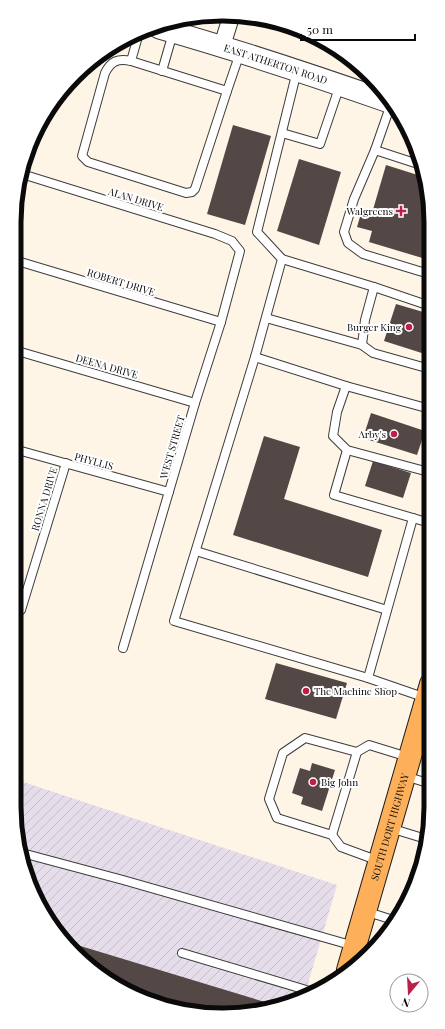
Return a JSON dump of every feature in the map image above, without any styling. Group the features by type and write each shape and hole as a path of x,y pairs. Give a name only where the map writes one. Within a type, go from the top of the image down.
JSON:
{"main road":[{"name":"SOUTH DORT HIGHWAY","path":"350,962 424,705"}],"street":[{"path":"231,21 231,49"},
{"name":"EAST ATHERTON ROAD","path":"165,30 231,49 379,97"}],"lane":[{"path":"162,31 162,71"},
{"path":"131,61 137,40"},
{"path":"227,90 131,61 121,59 114,61 105,73 82,156 88,162 186,193 192,192 195,189 227,90 231,49"},
{"path":"297,70 257,232 282,259 424,304"},
{"path":"282,133 320,144 341,84"},
{"path":"387,107 376,150 354,199 344,232 348,243 363,254 424,272"},
{"path":"376,150 414,162"},
{"name":"ALAN DRIVE","path":"27,175 214,234 232,241 240,251"},
{"name":"WEST STREET","path":"124,648 195,403 221,322 240,251"},
{"path":"282,259 255,357 174,621 368,678 424,690"},
{"name":"ROBERT DRIVE","path":"21,262 221,322"},
{"path":"362,345 365,320 374,287"},
{"path":"266,318 362,345 372,353 424,367"},
{"name":"DEENA DRIVE","path":"21,352 195,403"},
{"path":"255,357 346,386 424,407"},
{"path":"346,386 337,412 333,436 347,450 424,471"},
{"path":"347,450 334,495 424,521"},
{"name":"PHYLLIS","path":"21,451 169,492"},
{"name":"RONNA DRIVE","path":"21,610 66,463"},
{"path":"368,678 413,518"},
{"path":"196,551 387,610"},
{"path":"357,752 305,738 283,753 269,798 277,818 332,835 341,847 379,861"},
{"path":"332,835 357,752 369,745 407,767 424,779"},
{"path":"389,828 421,838"},
{"path":"27,854 123,880 354,947"},
{"path":"365,911 389,919"},
{"path":"182,953 306,990"}],"shaded area":[{"path":"21,781 337,885 306,990 275,1001 236,1008 209,1008 183,1004 145,993 111,974 90,958 71,939 48,907 36,884 25,846 21,820"}],"building":[{"path":"233,125 271,136 245,225 207,214"},
{"path":"299,159 341,172 319,245 277,231"},
{"name":"Walgreens","path":"386,165 418,175 424,209 424,258 369,242 372,231 357,227 362,210 372,213"},
{"name":"Burger King","path":"396,304 424,312 424,354 384,341"},
{"name":"Arby's","path":"371,413 424,431 417,455 363,438"},
{"path":"264,436 300,447 284,499 382,530 368,577 233,535"},
{"path":"373,461 411,473 403,498 365,486"},
{"name":"The Machine Shop","path":"276,663 347,683 336,719 265,699"},
{"name":"Big John","path":"312,763 335,770 322,811 301,804 303,797 292,793 300,768 310,771"},
{"path":"76,945 268,1003 236,1008 209,1008 170,1001 145,993 122,981 100,966"}],"place":[{"name":"Walgreens","path":"401,211"},
{"name":"Burger King","path":"409,327"},
{"name":"Arby's","path":"394,434"},
{"name":"The Machine Shop","path":"306,691"},
{"name":"Big John","path":"313,782"}]}
